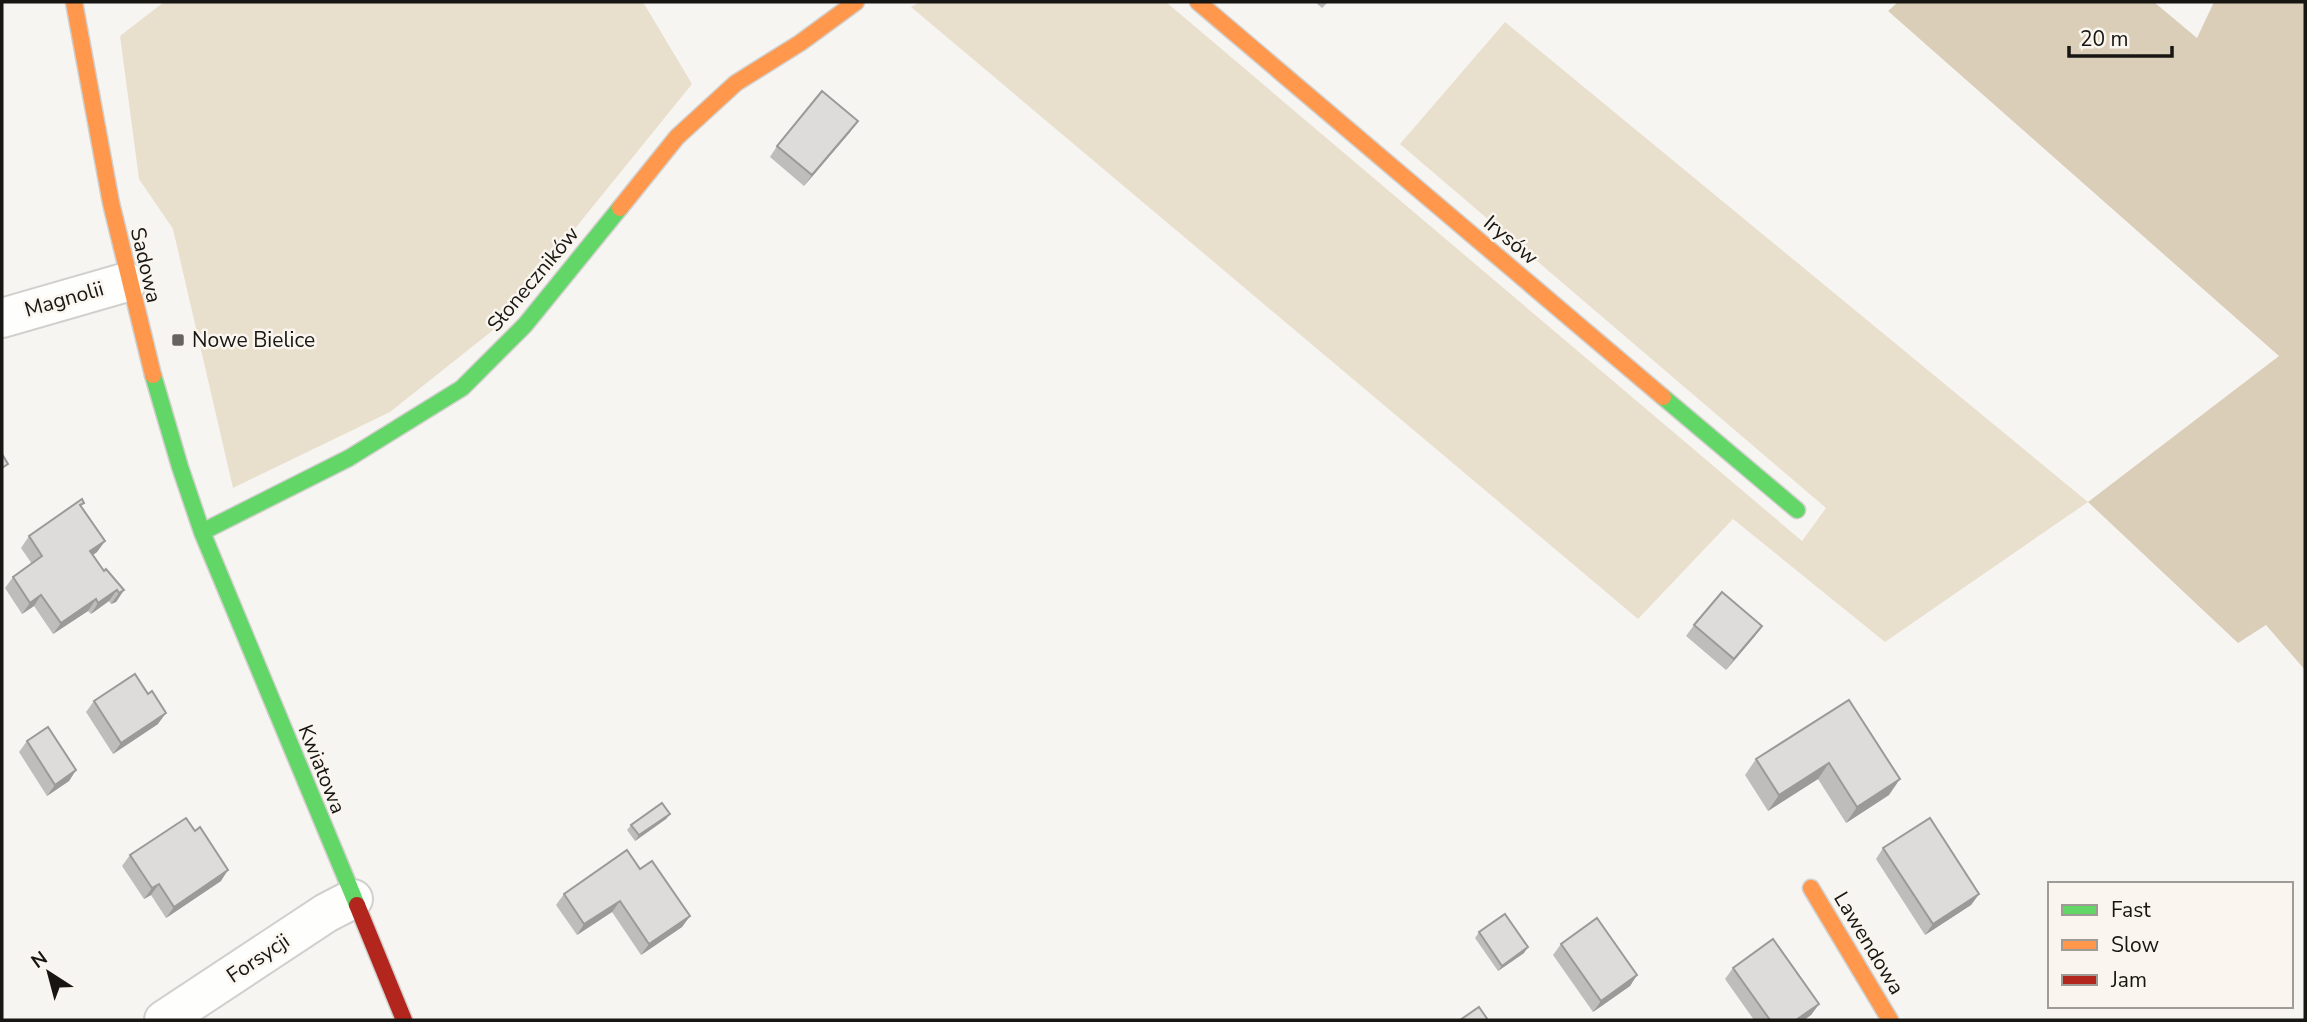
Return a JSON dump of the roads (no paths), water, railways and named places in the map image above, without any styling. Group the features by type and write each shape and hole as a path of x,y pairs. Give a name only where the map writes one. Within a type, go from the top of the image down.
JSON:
{"street":[{"name":"Sadowa","path":"74,2 94,123 127,282 184,482 202,532"},
{"name":"Słoneczników","path":"202,532 348,458 462,388 525,325 677,137 736,83 800,43 856,2"},
{"name":"Irysów","path":"1198,2 1797,510"},
{"name":"Magnolii","path":"2,318 127,282"},
{"name":"Kwiatowa","path":"202,532 404,1020"},
{"name":"Lawendowa","path":"1811,888 1890,1020"},
{"name":"Forsycji","path":"164,1020 326,913 353,900"}],"place":[{"name":"Nowe Bielice","path":"178,340"}]}
